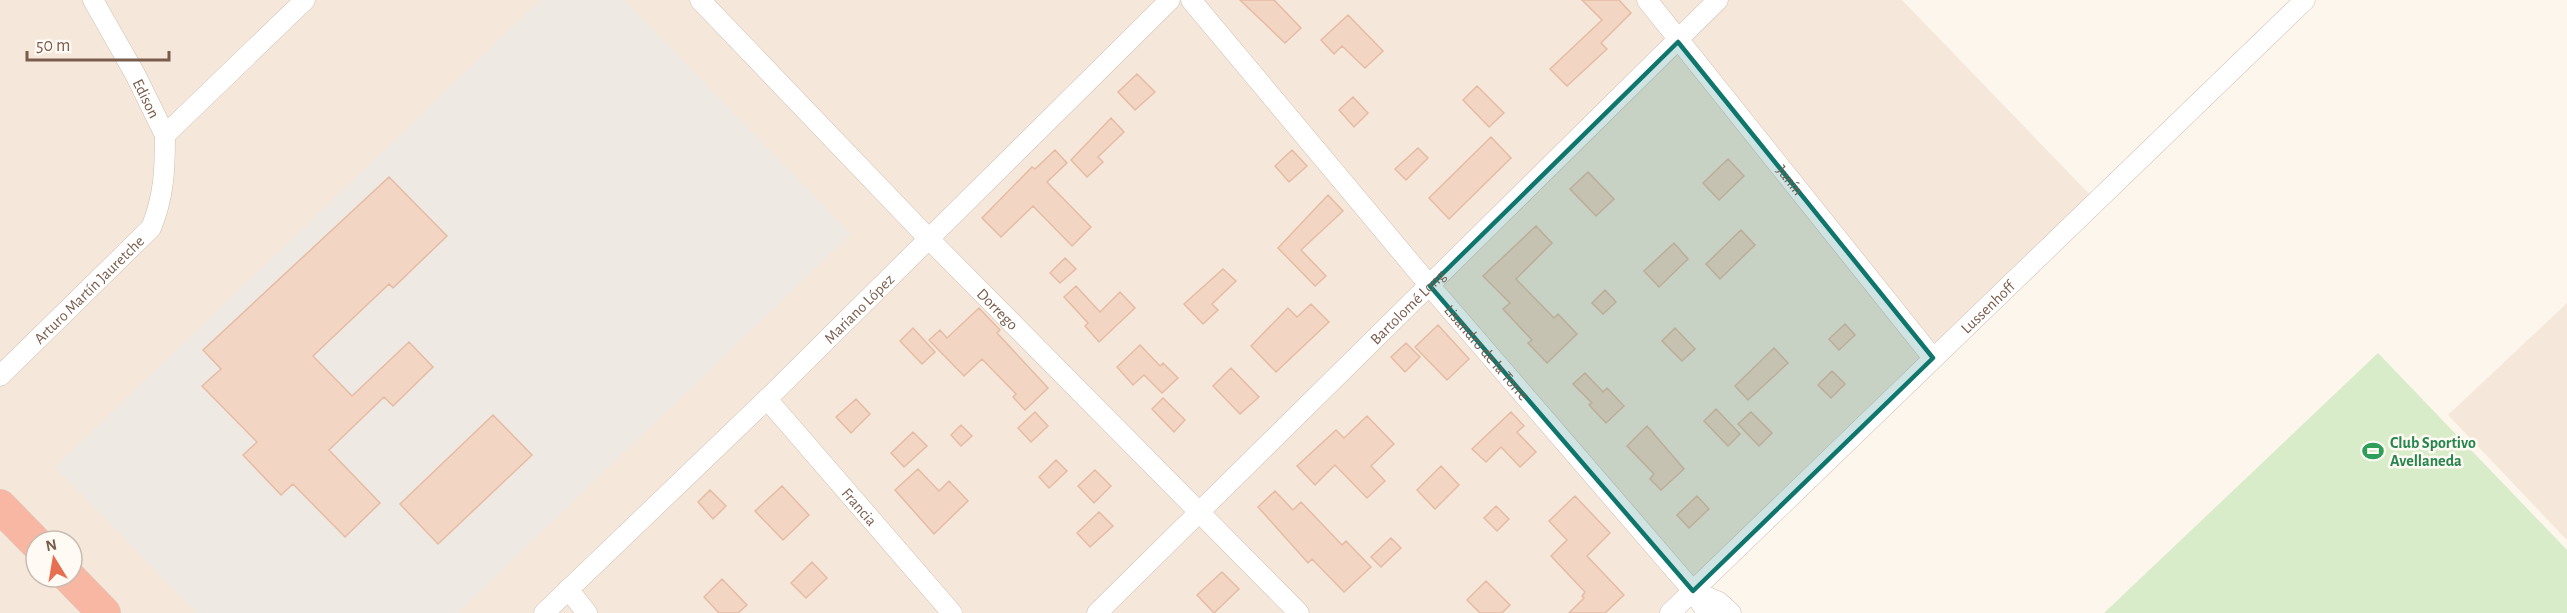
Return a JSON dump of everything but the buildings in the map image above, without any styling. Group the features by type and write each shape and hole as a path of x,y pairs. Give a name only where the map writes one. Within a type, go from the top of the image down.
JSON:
{"highway":[{"path":"0,506 24,531"},
{"path":"81,589 104,613"}],"street":[{"name":"Edison","path":"93,0 135,74 165,135"},
{"path":"165,135 304,0"},
{"name":"Dorrego","path":"700,0 928,238 1299,613"},
{"name":"Mariano López","path":"544,613 767,399 1170,0"},
{"name":"Lisandro de la Torre","path":"1191,0 1430,286 1693,591 1707,613"},
{"name":"Junín","path":"1647,0 1678,42 1933,358"},
{"name":"Bartolomé Long","path":"1097,613 1718,0"},
{"name":"Lussenhoff","path":"1670,613 2305,0"},
{"name":"Arturo Martín Jauretche","path":"0,376 151,228 160,206 165,181 165,135"},
{"name":"Francia","path":"767,399 952,613"},
{"path":"568,590 587,613"},
{"name":"Lisandro de la Torre","path":"1693,591 1719,602 1731,613"}],"highlighted area":[{"path":"1678,42 1933,358 1693,591 1430,286"}],"shaded area":[{"path":"0,0 1902,0 2096,201 1670,613 0,613"},
{"path":"540,0 624,0 851,234 457,613 197,613 55,467"},
{"path":"2567,303 2567,540 2448,415"}],"green space":[{"name":"Club Sportivo Avellaneda","path":"2378,353 2567,550 2567,613 2104,613"}],"place":[{"name":"Club Sportivo Avellaneda","path":"2373,451"}]}
